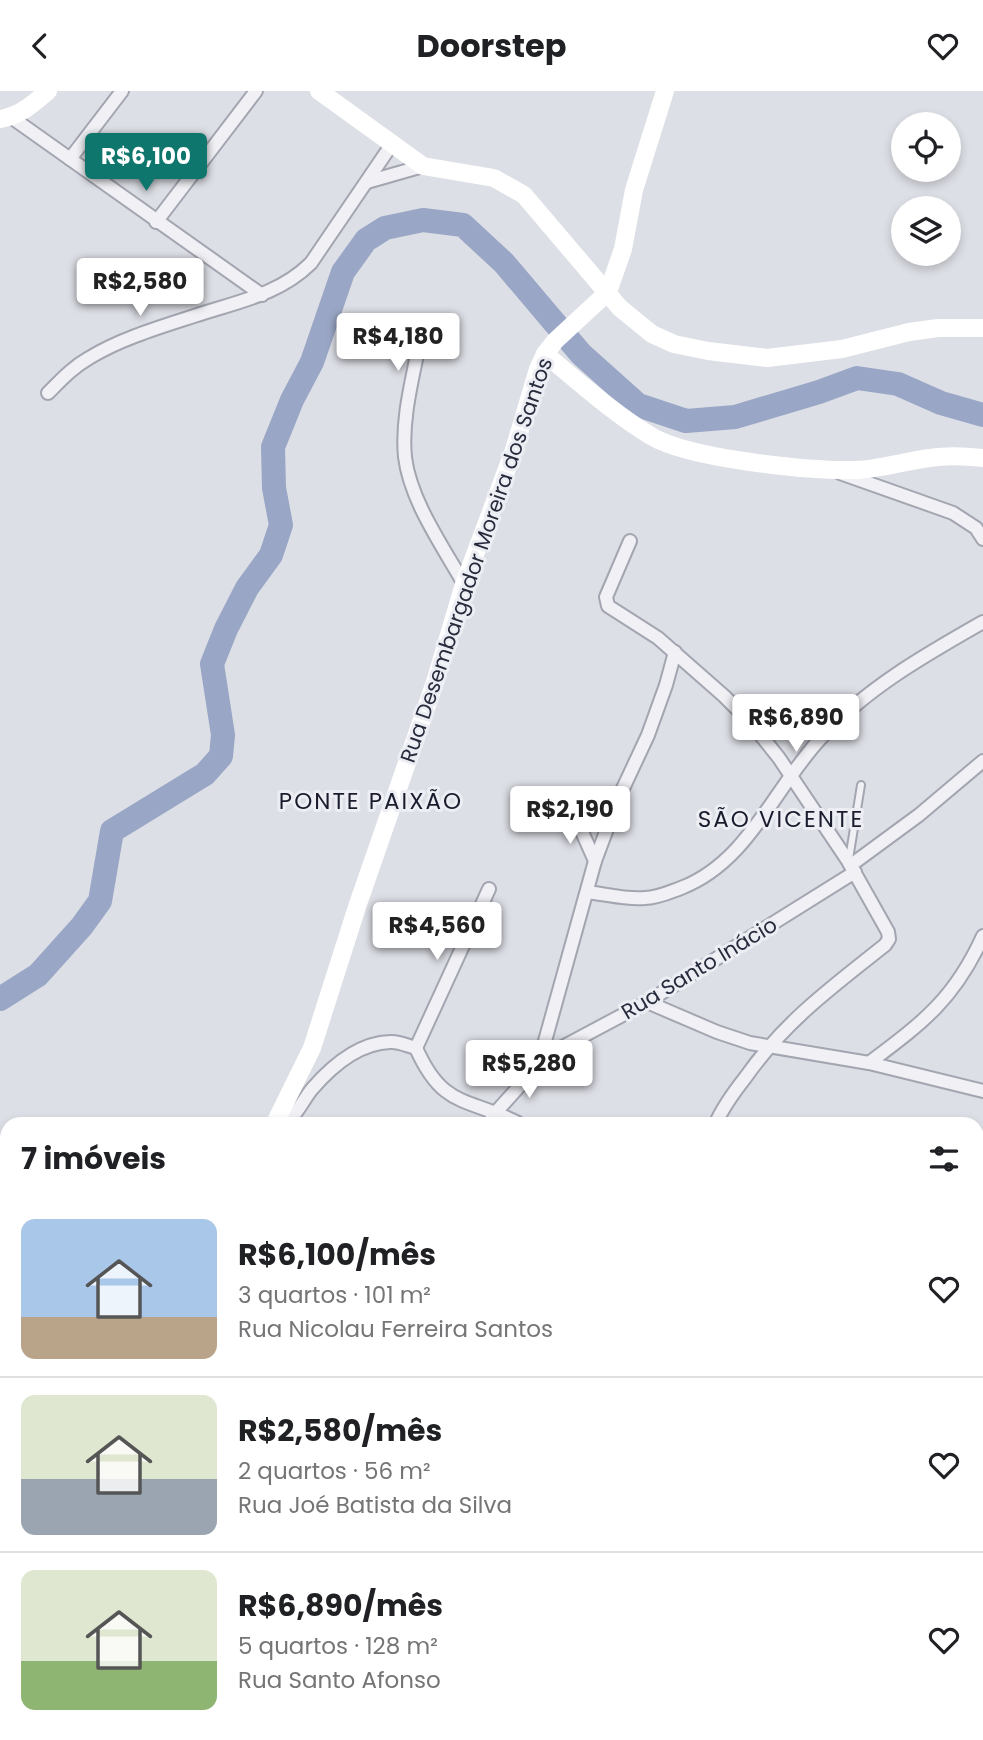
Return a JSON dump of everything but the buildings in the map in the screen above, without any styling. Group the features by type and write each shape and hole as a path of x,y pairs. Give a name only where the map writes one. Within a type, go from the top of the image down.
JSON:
{"street":[{"path":"6,118 29,107 48,91"},
{"path":"70,159 122,91"},
{"path":"156,222 256,91"},
{"path":"320,91 423,166 477,174 510,185 524,195 550,223 602,298 652,334 674,344 767,358 842,349 928,329 983,328"},
{"path":"602,298 616,272 634,190 665,91"},
{"path":"6,118 70,159 262,295"},
{"path":"48,393 79,365 113,346 262,295 297,277 312,263 392,144"},
{"path":"367,182 423,166"},
{"name":"Rua Desembargador Moreira dos Santos","path":"289,1117 357,907 435,682 464,584 514,450 545,354 564,331 602,298"},
{"path":"421,334 407,418 405,448 411,481 428,520 464,584"},
{"path":"545,354 623,418 653,437 681,449 830,469 876,468 932,457 983,458"},
{"path":"830,469 953,513 976,527 983,538"},
{"path":"630,541 606,597 608,606 675,652 751,723 792,776 851,866 888,932 889,939 885,945 798,1015 767,1047 719,1117"},
{"path":"587,892 645,898 696,883 720,867 740,847 818,740 846,713 881,684 983,622"},
{"path":"540,1059 570,942 595,861 619,797 648,735 675,652"},
{"name":"Rua Santo Inácio","path":"493,1117 540,1059 647,1002 851,866 919,815 983,761"},
{"path":"575,816 595,861"},
{"path":"489,889 416,1048 424,1066 446,1093 490,1117"},
{"path":"869,1063 928,1018 950,994 973,958 983,936"},
{"path":"647,1002 717,1032 767,1047 869,1063 983,1091"},
{"path":"291,1117 311,1090 337,1063 362,1049 390,1041 416,1048"}],"lane":[{"path":"851,866 861,785"}],"waterway":[{"path":"0,999 38,975 82,926 100,901 112,831 205,774 221,756 223,735 212,664 247,588 271,555 281,525 274,488 273,447 292,400 312,362 343,272 366,240 385,228 423,220 463,225 504,263 581,354 638,405 686,421 735,417 857,378 898,384 941,403 983,415"}],"district":[{"name":"PONTE PAIXÃO","path":"371,801"},
{"name":"SÃO VICENTE","path":"781,819"}]}
